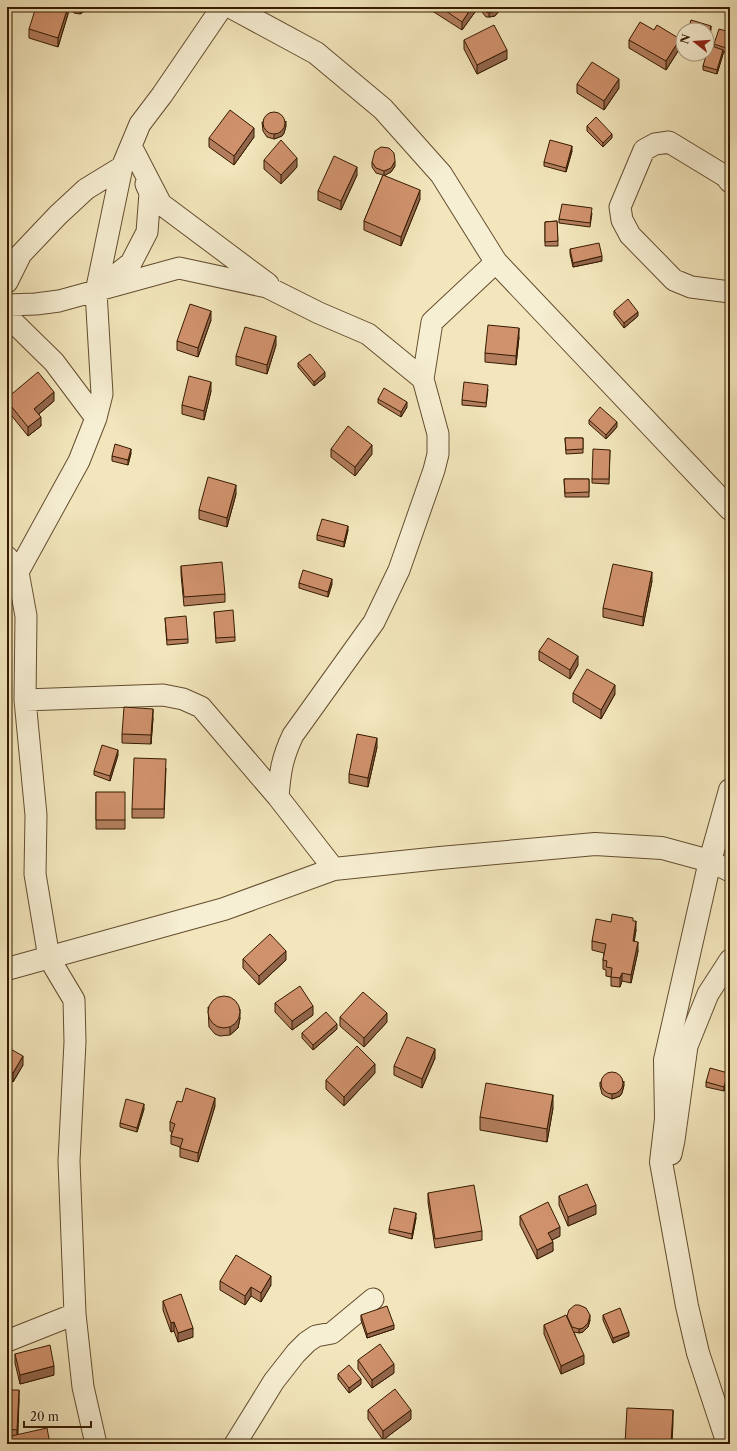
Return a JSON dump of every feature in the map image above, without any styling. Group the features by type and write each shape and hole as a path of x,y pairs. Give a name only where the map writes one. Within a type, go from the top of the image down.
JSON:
{"street":[{"path":"96,1444 83,1387 75,1314 69,1161 75,1042 74,1000 49,958 36,874 36,815 25,700 26,616 12,564 79,461 94,426 102,394 96,292 122,167 140,124 162,95 222,7"},
{"path":"231,7 316,53 383,109 441,174 496,262 730,509"},
{"path":"730,182 725,176 669,142 655,144 644,150 620,207 622,220 630,235 674,280 691,287 730,292"},
{"path":"96,292 131,263 147,232 150,193 131,146"},
{"path":"131,146 161,204 278,292"},
{"path":"7,282 21,254 58,215 86,189 122,167"},
{"path":"278,797 280,769 285,751 293,735 374,622 399,570 429,484 438,454 438,434 422,379 432,322 496,262"},
{"path":"7,305 59,302 179,268 267,287 278,292 319,313 368,334 422,379"},
{"path":"7,316 54,362 96,418"},
{"path":"25,700 163,695 183,700 201,707 278,797 334,869"},
{"path":"728,1444 696,1345 687,1306 661,1162 666,1119 665,1060 710,861 730,790"},
{"path":"7,969 224,909 334,869 595,844 662,848 710,861 730,871"},
{"path":"665,1182 674,1140 688,1046 708,994 730,960"},
{"path":"235,1444 274,1381 296,1353 307,1342 316,1336 332,1333 373,1299"},
{"path":"7,1341 75,1314"}],"building":[{"path":"36,7 68,7 58,38 29,29"},
{"path":"73,7 84,7 80,9"},
{"path":"440,7 472,7 462,22"},
{"path":"482,7 499,7 495,11 489,13"},
{"path":"640,22 654,30 657,25 675,36 675,47 666,61 629,40"},
{"path":"494,25 507,50 477,65 464,40"},
{"path":"719,29 730,32 729,49 715,44"},
{"path":"715,47 723,50 717,70 703,66 704,62 715,62"},
{"path":"592,62 619,79 604,101 577,84"},
{"path":"230,110 254,128 234,156 209,138"},
{"path":"270,112 278,112 285,119 285,127 278,134 270,134 263,127 263,119"},
{"path":"596,117 612,134 603,143 587,126"},
{"path":"281,140 297,158 281,175 264,160"},
{"path":"550,140 572,146 566,168 544,162"},
{"path":"381,147 389,148 394,153 395,161 391,168 384,171 376,168 372,162 375,151"},
{"path":"334,156 357,167 341,201 318,191"},
{"path":"383,175 420,190 401,237 364,221"},
{"path":"562,204 592,208 590,223 559,219"},
{"path":"557,221 558,241 545,242 545,222"},
{"path":"599,243 602,256 573,263 570,249"},
{"path":"628,299 638,312 624,323 614,311"},
{"path":"190,304 211,311 198,348 177,341"},
{"path":"488,325 519,328 516,356 485,353"},
{"path":"245,327 276,336 267,365 236,356"},
{"path":"310,354 325,372 314,382 298,363"},
{"path":"38,372 54,392 34,409 41,417 28,427 7,401 7,398"},
{"path":"189,376 211,382 204,411 182,405"},
{"path":"464,382 488,385 486,403 462,400"},
{"path":"384,388 407,402 401,412 378,399"},
{"path":"600,407 617,422 606,435 589,420"},
{"path":"348,426 372,445 355,467 331,449"},
{"path":"565,438 583,438 583,449 566,450"},
{"path":"115,444 131,449 128,460 112,456"},
{"path":"593,449 610,450 609,479 592,479"},
{"path":"208,477 236,485 227,518 199,510"},
{"path":"564,479 589,479 589,492 565,493"},
{"path":"322,519 348,526 344,542 317,535"},
{"path":"222,562 225,594 184,597 181,566"},
{"path":"613,564 652,572 643,617 603,608"},
{"path":"303,570 332,579 328,592 299,583"},
{"path":"233,610 235,637 216,638 214,612"},
{"path":"186,616 188,639 167,640 165,618"},
{"path":"548,638 578,656 570,670 539,651"},
{"path":"587,669 615,685 601,710 573,693"},
{"path":"124,707 153,709 151,735 122,734"},
{"path":"357,734 377,738 368,778 349,774"},
{"path":"102,745 118,750 110,776 94,771"},
{"path":"134,758 166,759 164,809 132,809"},
{"path":"96,792 125,792 125,820 96,820"},
{"path":"612,914 633,918 633,921 636,921 633,941 638,942 631,975 622,973 620,978 611,977 612,968 606,967 607,961 603,960 606,944 592,941 596,919 611,922"},
{"path":"270,934 286,951 259,976 243,959"},
{"path":"300,986 313,1006 292,1021 275,1003"},
{"path":"363,992 387,1013 364,1038 340,1017"},
{"path":"224,996 235,1001 240,1012 235,1023 224,1028 213,1023 208,1012 213,1001"},
{"path":"326,1012 337,1024 313,1045 302,1033"},
{"path":"407,1037 435,1049 422,1079 394,1066"},
{"path":"357,1046 375,1064 344,1097 326,1080"},
{"path":"7,1047 23,1056 13,1073 7,1069"},
{"path":"710,1068 728,1073 724,1087 706,1082"},
{"path":"608,1072 616,1072 623,1079 623,1087 616,1094 608,1094 601,1087 601,1079"},
{"path":"486,1083 553,1095 547,1129 480,1117"},
{"path":"186,1088 215,1098 198,1153 180,1148 183,1139 171,1136 175,1124 170,1122 177,1101 182,1102"},
{"path":"126,1099 144,1104 137,1128 120,1123"},
{"path":"587,1184 596,1205 568,1217 559,1196"},
{"path":"474,1185 482,1231 435,1239 428,1193"},
{"path":"548,1202 560,1227 548,1233 553,1242 537,1250 520,1216"},
{"path":"394,1208 416,1213 412,1234 389,1229"},
{"path":"236,1255 271,1276 261,1293 251,1287 245,1296 220,1281"},
{"path":"181,1294 193,1328 178,1333 174,1322 171,1323 163,1301"},
{"path":"575,1305 586,1308 590,1315 588,1323 583,1328 579,1329 572,1327 567,1316 569,1310"},
{"path":"387,1306 394,1325 367,1334 361,1315"},
{"path":"620,1308 629,1332 613,1338 603,1315"},
{"path":"566,1315 584,1355 561,1366 544,1325"},
{"path":"380,1344 394,1364 372,1380 358,1360"},
{"path":"50,1345 54,1366 20,1375 15,1354"},
{"path":"349,1365 361,1379 349,1388 338,1374"},
{"path":"395,1389 411,1410 383,1431 368,1410"},
{"path":"7,1390 19,1390 17,1430 7,1429"},
{"path":"627,1408 673,1410 671,1444 625,1444"},
{"path":"47,1428 50,1444 7,1444 7,1437"}]}
